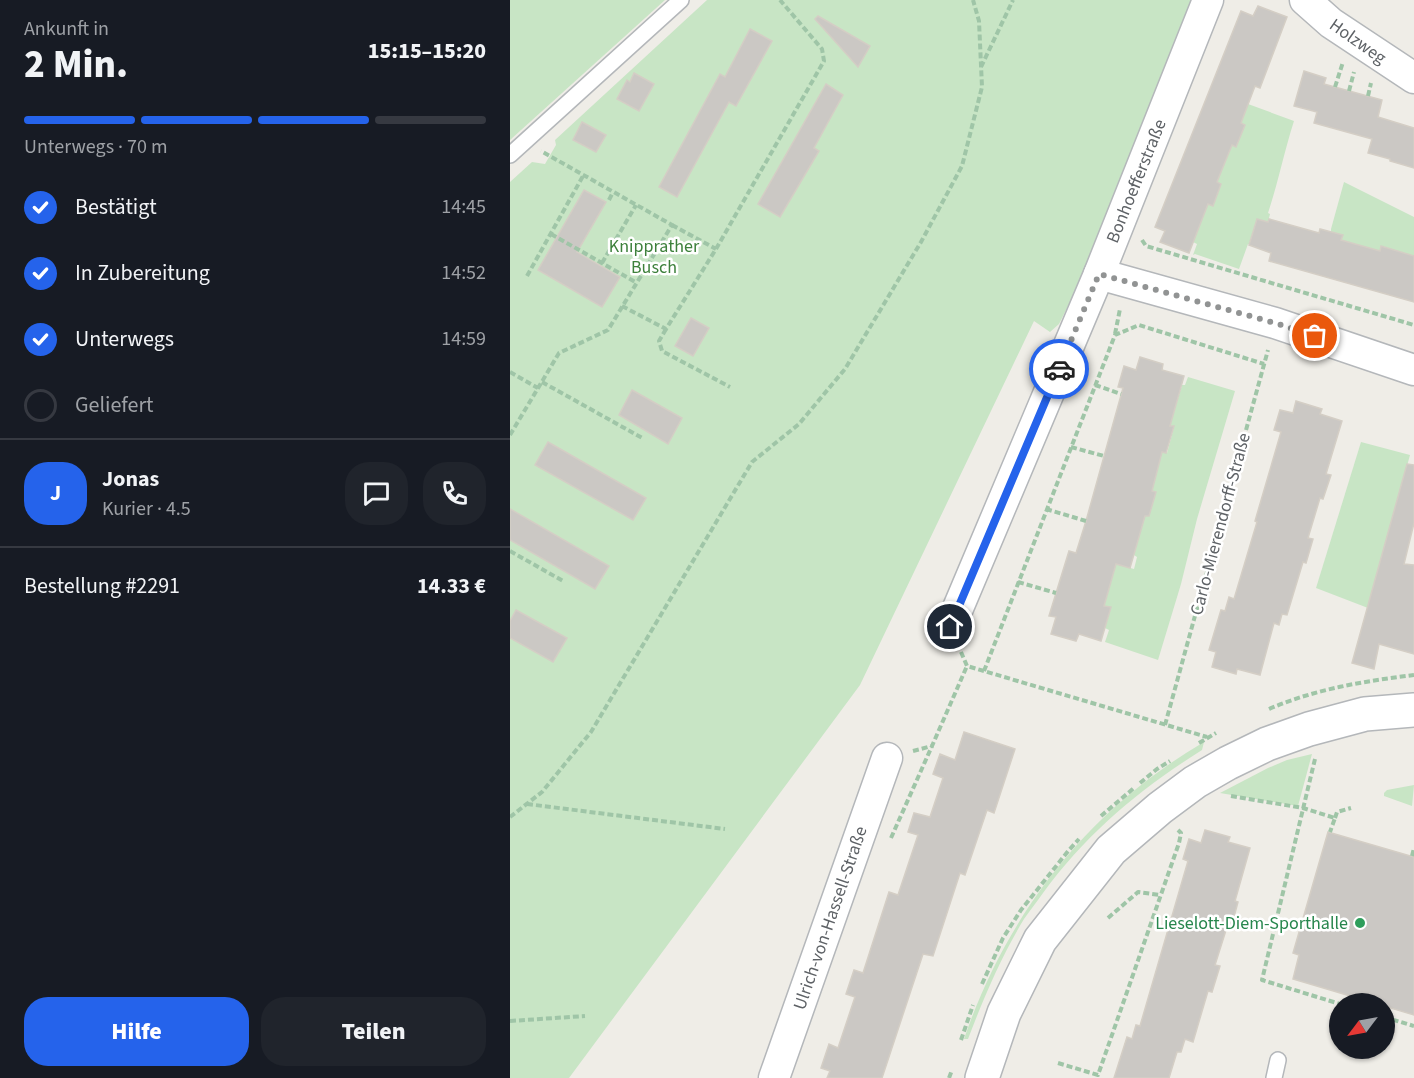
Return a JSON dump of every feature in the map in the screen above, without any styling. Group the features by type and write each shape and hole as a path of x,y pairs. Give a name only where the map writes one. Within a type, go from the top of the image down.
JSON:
{"street":[{"name":"Bonhoefferstraße","path":"950,627 1099,274 1208,0"},
{"name":"Holzweg","path":"1305,0 1331,23 1414,78"},
{"path":"1099,274 1275,323 1414,370"},
{"path":"982,1078 1004,1012 1040,940 1111,850 1160,808 1196,782 1267,744 1309,729 1365,714 1414,710"},
{"name":"Ulrich-von-Hassell-Straße","path":"774,1078 887,758"}],"lane":[{"path":"510,155 681,0"},
{"path":"1274,1078 1278,1060"}],"path":[{"path":"730,387 662,351 658,340 716,249 824,61 822,49 780,0"},
{"path":"510,817 542,792 591,732 752,462 799,424 845,369 921,242 962,166 982,87 979,21 974,0"},
{"path":"981,67 1014,0"},
{"path":"1335,87 1345,55"},
{"path":"1349,91 1356,64"},
{"path":"525,142 716,249"},
{"path":"527,276 583,176"},
{"path":"609,200 613,192"},
{"path":"602,263 636,205"},
{"path":"510,435 559,353 608,330 672,225"},
{"path":"1138,233 1146,246 1414,325"},
{"path":"551,234 637,282"},
{"path":"984,670 1095,385 1114,334 1122,302"},
{"path":"622,306 666,329"},
{"name":"Carlo-Mierendorff-Straße","path":"1165,725 1275,323"},
{"path":"1114,334 1139,325 1264,364"},
{"path":"510,372 538,388"},
{"path":"542,382 644,439"},
{"path":"1095,385 1121,394"},
{"path":"1071,447 1104,456"},
{"path":"1046,509 1086,521"},
{"path":"510,551 563,581"},
{"path":"1018,582 1056,593"},
{"path":"887,758 932,746 967,666 950,627"},
{"path":"967,666 1208,737 1215,741"},
{"path":"1300,698 1316,753 1262,980 1329,1001"},
{"path":"1226,795 1303,808 1335,818"},
{"path":"526,804 725,829"},
{"path":"1330,832 1337,812 1351,808"},
{"path":"1058,1063 1098,1075 1181,833 1176,827"},
{"path":"1412,856 1414,848"},
{"path":"1108,918 1138,892 1160,895"},
{"path":"510,1020 585,1016"},
{"path":"1395,1020 1414,1026"}],"green space":[{"path":"510,0 665,0 510,140"},
{"name":"Knipprather Busch","path":"707,0 1193,0 1085,272 1059,324 1050,332 1034,321 860,685 569,1078 510,1078 510,182 532,162 545,164 556,145 555,140"},
{"path":"1248,104 1294,121 1268,213 1270,214 1268,222 1257,219 1239,269 1193,255 1197,244 1193,242 1208,204 1213,206 1221,185 1217,182 1232,145 1236,147 1245,125 1241,123"},
{"path":"1344,182 1414,217 1414,260 1404,253 1382,246 1380,251 1341,240 1342,235 1331,232"},
{"path":"1188,377 1235,391 1158,660 1105,642 1109,630 1105,628 1111,608 1104,606 1116,564 1134,569 1137,557 1134,555 1145,516 1149,516 1155,492 1152,491 1162,452 1167,453 1174,427 1170,426 1182,385 1185,385"},
{"path":"1361,442 1410,455 1368,608 1316,588"},
{"path":"1204,742 1202,750 1157,780 1116,814 1060,871 1016,933 993,978 968,1039 964,1039 1003,949 1028,908 1057,869 1088,833 1124,799 1162,769"},
{"path":"1312,754 1298,806 1220,793 1268,768 1287,760"},
{"path":"1414,785 1412,806 1384,796 1387,790"}],"building":[{"path":"1258,6 1287,17 1260,88 1255,86 1241,123 1245,125 1236,147 1232,145 1217,182 1221,184 1213,206 1208,204 1189,253 1160,242 1165,231 1155,227 1241,11 1253,16"},
{"path":"818,16 870,46 858,67 815,19"},
{"path":"750,29 772,41 736,106 729,102 677,197 659,187 720,74 725,77"},
{"path":"1304,71 1326,78 1324,84 1382,100 1378,117 1414,128 1414,168 1368,153 1372,139 1314,123 1317,112 1294,106"},
{"path":"634,73 654,84 639,111 617,99 627,80 630,82"},
{"path":"826,84 843,95 814,148 819,151 780,217 758,204"},
{"path":"582,122 606,135 596,152 573,140"},
{"path":"584,190 606,202 577,252 620,277 602,307 538,270"},
{"path":"1257,219 1268,222 1269,219 1319,233 1320,229 1343,235 1341,240 1380,251 1381,246 1414,256 1414,302 1269,261 1271,253 1249,245"},
{"path":"691,318 709,328 693,356 675,346"},
{"path":"1140,357 1163,364 1162,370 1184,376 1170,426 1174,426 1166,453 1162,452 1152,491 1156,492 1149,516 1145,516 1130,568 1116,564 1104,606 1111,607 1101,641 1079,634 1076,641 1051,634 1056,617 1049,616 1069,551 1076,553 1086,521 1123,388 1118,387 1124,366 1136,370"},
{"path":"632,390 682,418 668,444 619,415"},
{"path":"1296,401 1322,409 1320,414 1342,421 1326,474 1331,475 1323,499 1320,498 1308,538 1313,539 1306,563 1303,562 1287,615 1282,614 1279,625 1274,623 1260,675 1237,669 1236,674 1212,667 1216,652 1209,650 1221,610 1225,611 1229,597 1234,599 1257,522 1255,521 1281,432 1274,430 1280,410 1293,413"},
{"path":"548,442 646,498 633,520 535,465"},
{"path":"1407,464 1414,465 1414,523 1404,564 1414,565 1414,654 1379,644 1374,669 1352,663"},
{"path":"510,509 609,566 595,589 510,540"},
{"path":"516,610 567,638 553,662 510,638 510,621"},
{"path":"964,732 1015,749 994,813 987,810 965,875 960,873 933,956 923,954 882,1078 827,1078 830,1071 821,1068 829,1044 838,1048 855,997 846,994 854,970 863,973 889,892 898,895 918,835 908,832 914,813 930,817 943,778 933,774 940,754 955,760"},
{"path":"1205,830 1230,837 1228,842 1250,848 1235,901 1238,902 1231,928 1227,927 1215,965 1220,966 1212,992 1208,991 1193,1042 1185,1039 1181,1052 1177,1052 1169,1078 1114,1078 1127,1037 1132,1039 1136,1025 1140,1026 1188,861 1183,859 1189,839 1201,843"},
{"name":"Lieselott-Diem-Sporthalle","path":"1328,832 1414,857 1414,1015 1395,1009 1395,993 1340,993 1293,979 1299,955 1293,953"}],"way so far":[{"path":"1059,369 1099,274 1315,336"}],"place":[{"name":"Lieselott-Diem-Sporthalle","path":"1360,923"}],"route":[{"path":"950,627 1059,369"}]}
